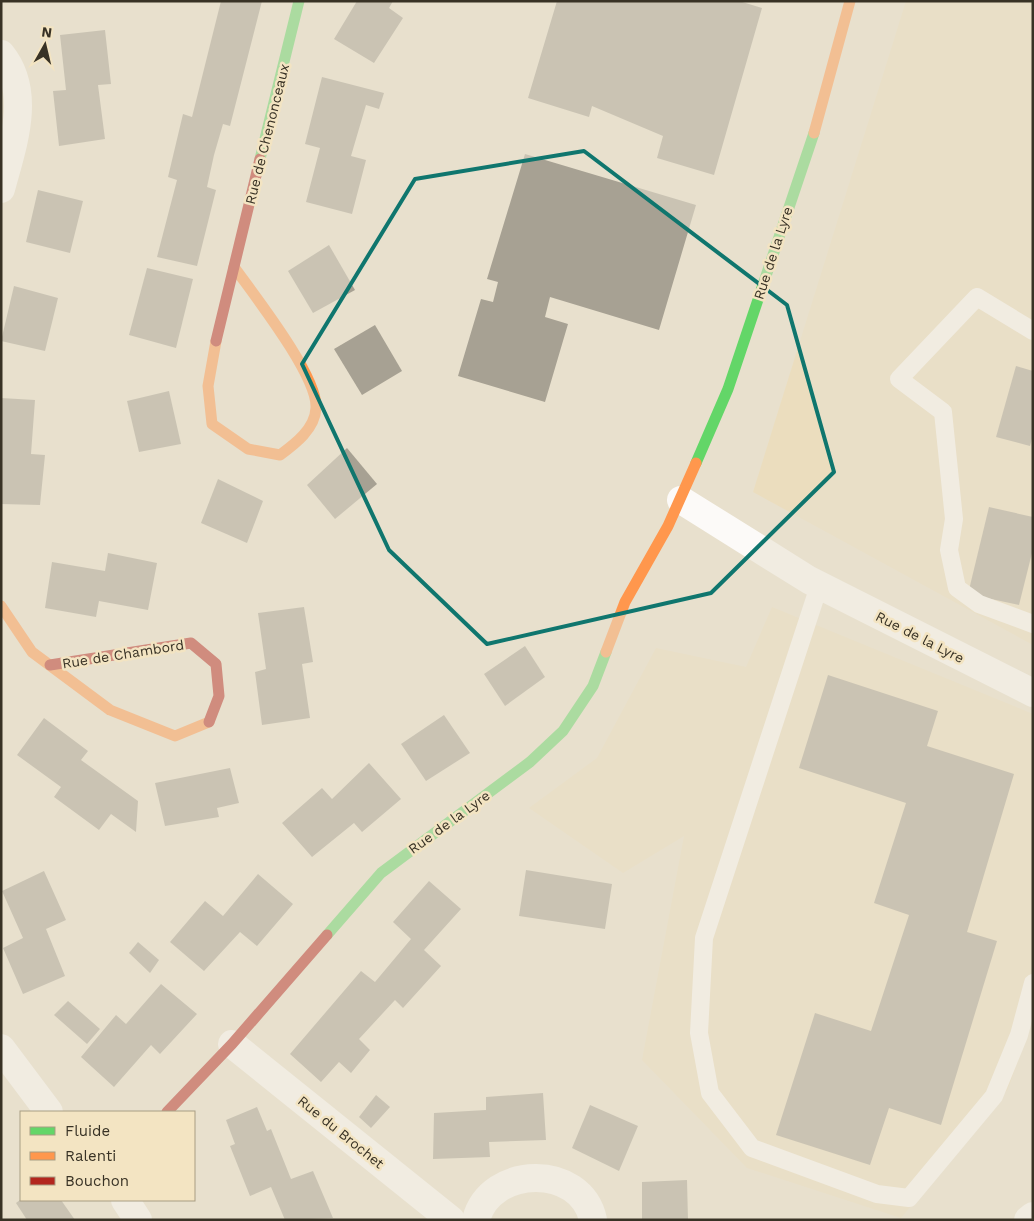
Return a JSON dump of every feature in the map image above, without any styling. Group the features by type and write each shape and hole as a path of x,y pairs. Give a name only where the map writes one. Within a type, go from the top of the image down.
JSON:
{"street":[{"name":"Rue de Chenonceaux","path":"234,267 308,378 316,406 304,438 280,455 248,449 212,424 208,386 213,353 234,267 299,1"},
{"name":"Rue de la Lyre","path":"168,1111 232,1044 381,873 530,762 563,731 593,686 625,602 681,500 728,389 820,111 850,1"},
{"path":"1,54 18,89 17,126 1,189"},
{"name":"Rue de la Lyre","path":"681,500 819,586 1033,692"},
{"name":"Rue de Chambord","path":"1,606 32,652 110,710 175,736 210,722 219,696 216,664 191,643 50,665"},
{"name":"Rue du Brochet","path":"232,1044 451,1220"},
{"path":"1,1048 48,1111"},
{"path":"476,1220 487,1198 503,1185 523,1177 544,1177 564,1184 581,1197 592,1220"},
{"path":"126,1201 138,1220"},
{"path":"1028,1220 1033,1216"}],"lane":[{"path":"1033,331 977,297 900,379 943,412 954,519 949,550 957,588 979,604 1033,624"},
{"path":"819,586 704,938 698,1033 710,1093 752,1148 877,1194 909,1198 994,1096 1018,1035 1033,983"}],"highlighted area":[{"path":"584,151 787,305 834,472 711,593 487,644 389,550 302,364 415,179"}],"shaded area":[{"path":"906,1 1033,1 1033,645 753,492"},
{"path":"772,607 1033,714 1033,1019 1008,1089 901,1218 747,1168 642,1060 684,836 623,873 529,808 597,758 656,648 746,667"}],"building":[{"path":"221,1 262,1 230,126 223,124 214,155 207,187 216,190 197,266 157,257 177,180 168,177 183,114 192,117"},
{"path":"357,1 393,1 389,8 403,18 374,63 334,39"},
{"path":"557,1 739,1 762,8 714,175 657,158 663,136 592,106 589,117 528,98"},
{"path":"105,30 111,84 98,85 105,139 59,146 53,91 66,90 60,35"},
{"path":"322,77 384,93 379,109 366,105 351,156 366,160 352,214 306,202 320,148 305,144"},
{"path":"525,154 696,205 659,330 550,297 545,317 568,324 545,402 458,376 481,299 493,302 498,282 487,279"},
{"path":"38,190 83,201 70,253 26,242"},
{"path":"329,245 355,290 313,313 288,271"},
{"path":"147,268 193,279 176,348 129,335"},
{"path":"14,286 58,298 45,351 1,341"},
{"path":"375,325 402,371 362,395 334,349"},
{"path":"1016,366 1033,371 1033,435 1030,446 996,437"},
{"path":"169,391 181,444 139,452 127,401"},
{"path":"1,398 35,400 31,454 45,455 40,505 1,504"},
{"path":"347,448 377,484 335,519 307,485"},
{"path":"218,479 263,501 247,543 201,523"},
{"path":"989,507 1033,517 1033,549 1019,605 968,594"},
{"path":"108,553 157,563 148,610 99,601 96,617 45,608 52,562 105,571"},
{"path":"304,607 313,662 302,664 310,718 262,725 255,672 266,669 258,613"},
{"path":"525,646 545,677 505,706 484,674"},
{"path":"828,675 938,711 927,746 1014,774 967,932 997,941 941,1125 889,1108 870,1165 776,1135 815,1013 871,1031 909,915 874,903 906,803 799,768"},
{"path":"444,715 470,753 426,781 401,744"},
{"path":"44,718 88,751 81,760 138,801 136,832 111,814 99,830 54,797 61,787 17,755"},
{"path":"369,763 401,799 362,832 354,823 312,857 282,823 322,788 332,799"},
{"path":"230,768 239,803 217,808 219,817 165,826 155,783"},
{"path":"526,870 612,884 605,929 519,916"},
{"path":"44,871 66,920 46,929 65,976 23,994 3,948 23,938 2,891"},
{"path":"258,874 293,904 257,946 240,932 204,971 170,942 205,901 223,916"},
{"path":"429,881 461,909 424,950 441,966 403,1008 395,1000 359,1039 370,1050 351,1073 339,1062 321,1082 290,1054 361,971 375,982 411,939 393,922"},
{"path":"138,942 159,960 150,973 129,953"},
{"path":"161,984 197,1014 160,1054 151,1045 114,1087 81,1057 116,1015 126,1024"},
{"path":"68,1001 100,1029 87,1044 54,1015"},
{"path":"543,1093 546,1140 489,1142 490,1157 433,1159 434,1113 486,1110 486,1097"},
{"path":"376,1095 390,1107 371,1128 359,1117"},
{"path":"590,1105 638,1126 619,1171 572,1148"},
{"path":"257,1107 267,1131 271,1129 291,1179 313,1171 333,1218 285,1220 271,1187 250,1196 230,1146 235,1144 226,1120"},
{"path":"687,1180 688,1220 642,1220 642,1182"},
{"path":"20,1200 62,1201 75,1220 27,1220 16,1203"}],"traffic: fast":[{"path":"260,159 299,1"},
{"path":"696,463 728,389 814,133"},
{"path":"327,935 381,873 530,762 563,731 593,686 606,652"}],"traffic: slow":[{"path":"814,133 850,1"},
{"path":"216,341 208,386 212,424 248,449 280,455 298,441 312,423 316,408 314,394 307,376 283,336 234,267"},
{"path":"606,652 625,602 668,526 696,463"},
{"path":"1,606 32,652 110,710 175,736 209,722"}],"traffic: jam":[{"path":"216,341 260,159"},
{"path":"50,665 191,643 216,664 219,696 209,722"},
{"path":"168,1111 232,1044 327,935"}]}
